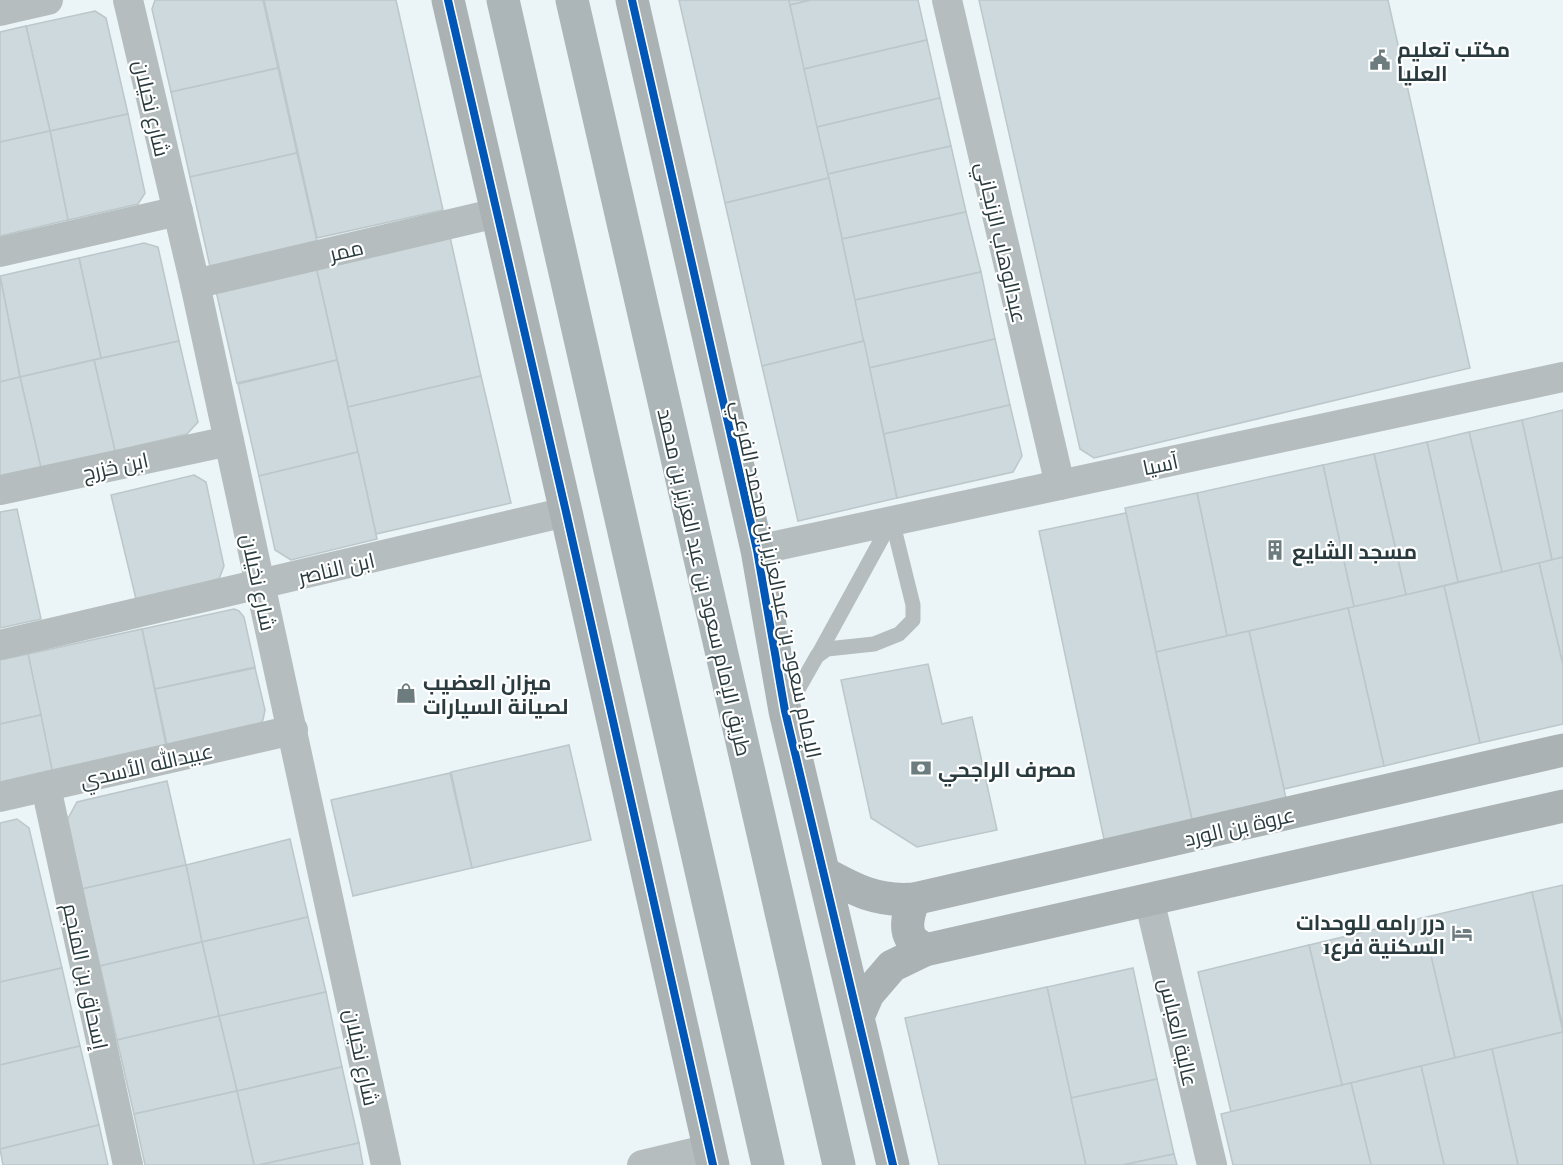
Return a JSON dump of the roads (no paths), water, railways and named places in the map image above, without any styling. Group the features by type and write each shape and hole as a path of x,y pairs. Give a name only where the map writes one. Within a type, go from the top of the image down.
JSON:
{"main road":[{"path":"503,0 768,1165"},
{"name":"طريق الإمام سعود بن عبد العزيز بن محمد","path":"572,0 839,1165"}],"street":[{"path":"0,11 48,0"},
{"name":"شارع نخيلان","path":"128,0 195,284 386,1165"},
{"path":"448,0 711,1157 642,1165"},
{"name":"الإمام سعود بن عبدالعزيز بن محمد الفرعي","path":"632,0 757,550 785,711 893,1165"},
{"name":"عبدالوهاب الزنجاني","path":"947,0 1060,485"},
{"path":"0,252 178,211"},
{"name":"ممر","path":"195,284 497,213"},
{"name":"آسيا","path":"757,550 1563,377"},
{"name":"ابن خزرج","path":"0,490 229,441"},
{"name":"ابن الناصر","path":"0,645 566,512"},
{"name":"عبيدالله الأسدي","path":"0,797 292,730"},
{"name":"عروة بن الورد","path":"824,873 874,896 897,900 914,899 1563,750"},
{"name":"إسحاق بن المنجم","path":"46,787 128,1165"},
{"path":"858,1017 868,994 892,966 925,950 1563,806"},
{"path":"914,899 908,912 907,926 912,940 925,950"},
{"name":"عالية العباس","path":"1149,899 1212,1165"}],"lane":[{"path":"817,657 826,649 874,644 891,638 899,634 913,620 913,605 892,520"},
{"path":"785,711 892,520"}],"place":[{"name":"مكتب تعليم العليا","path":"1380,60"},
{"name":"مسجد الشايع","path":"1275,550"},
{"name":"ميزان العضيب لصيانة السيارات","path":"406,693"},
{"name":"مصرف الراجحي","path":"921,768"},
{"name":"درر رامه للوحدات السكنية فرع1","path":"1462,933"}]}
